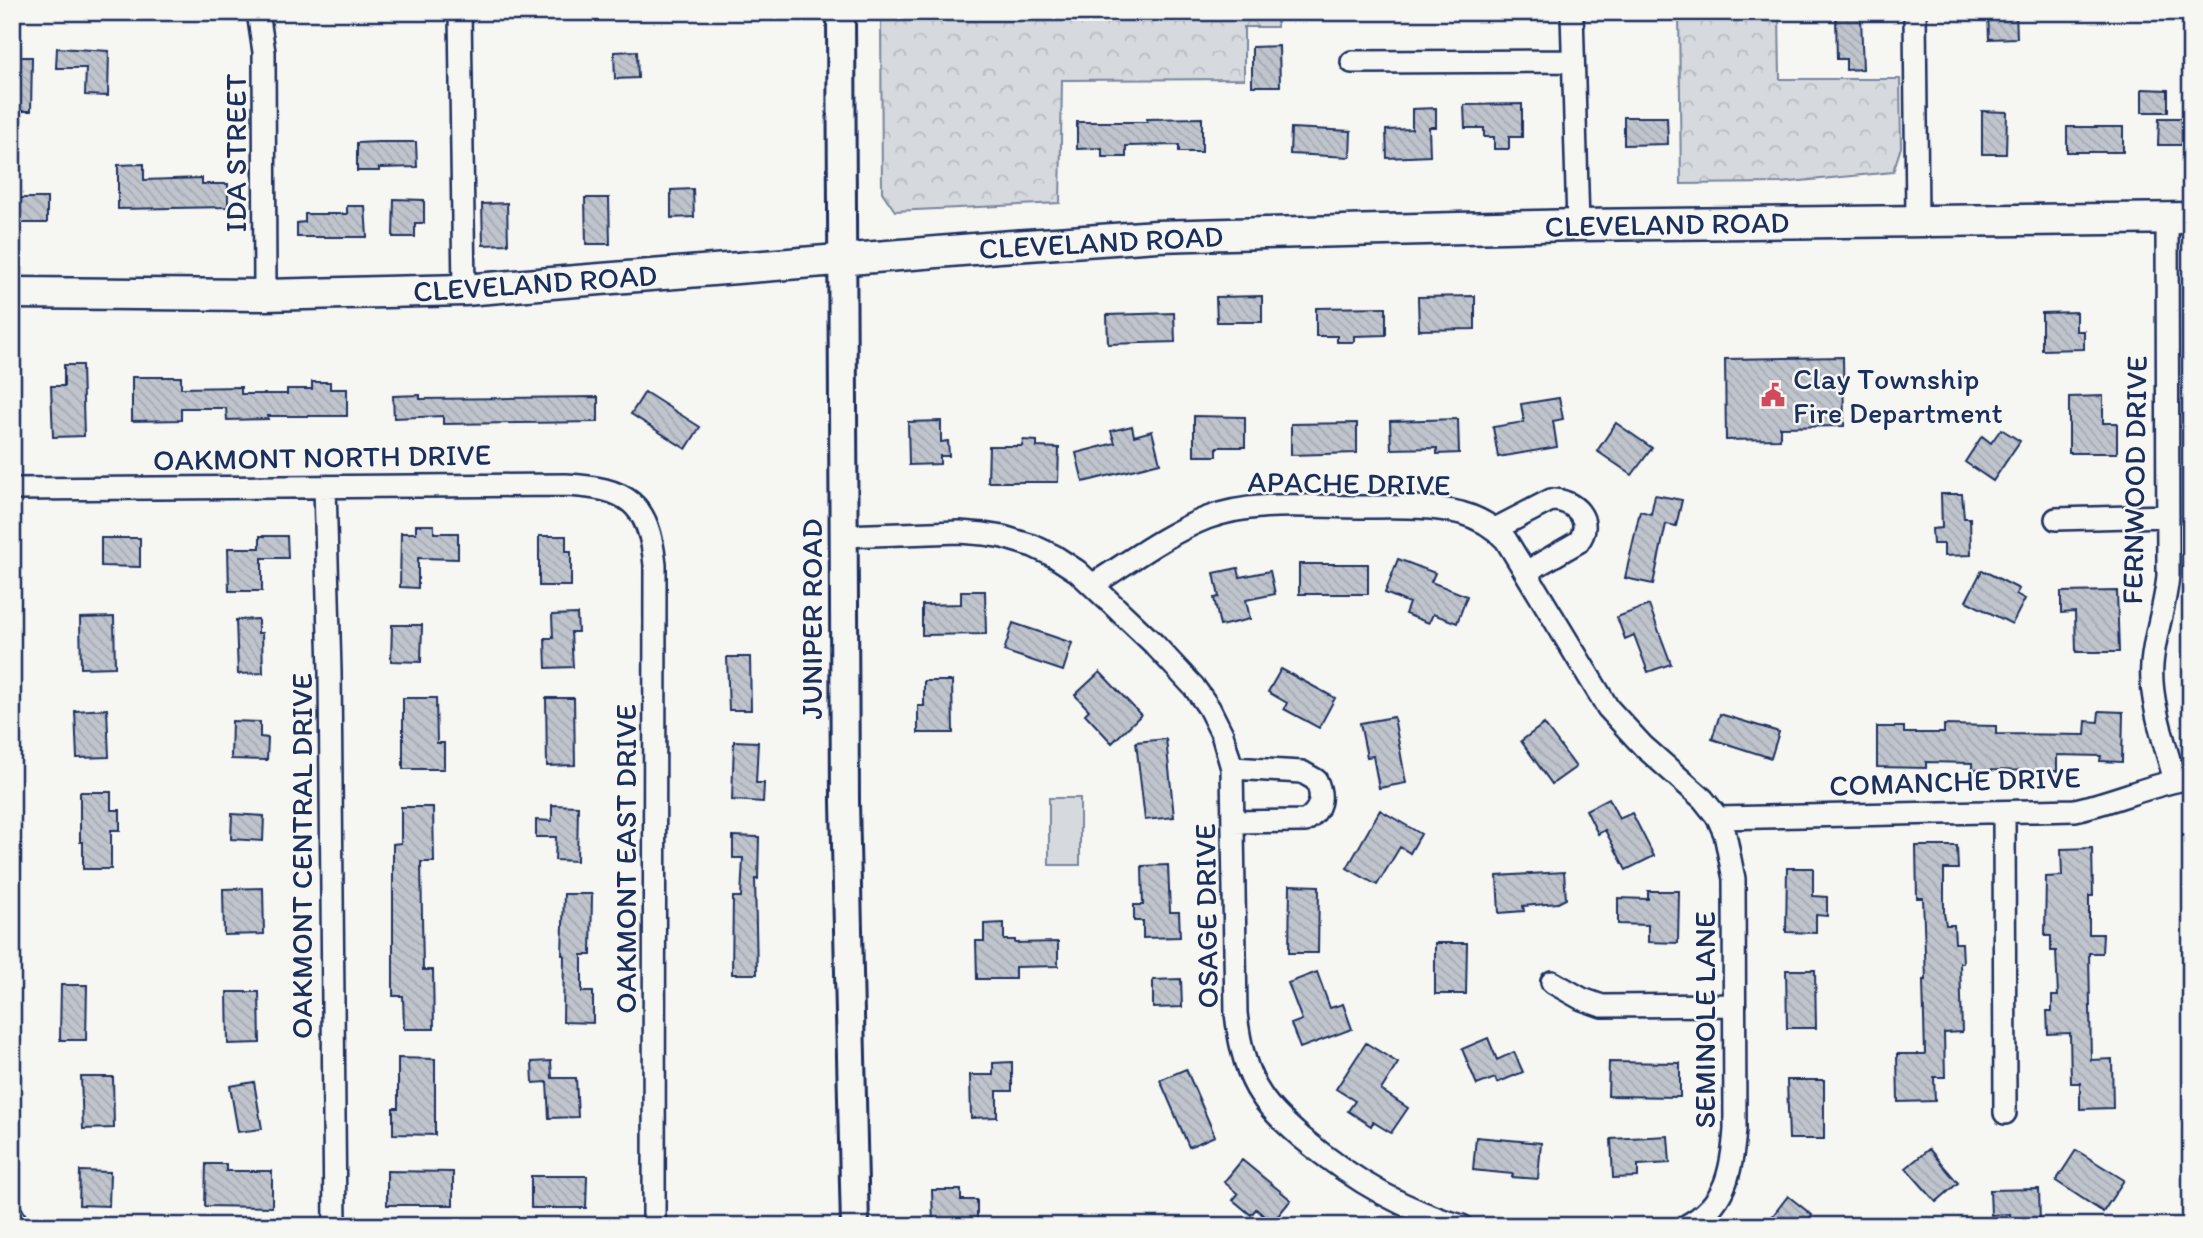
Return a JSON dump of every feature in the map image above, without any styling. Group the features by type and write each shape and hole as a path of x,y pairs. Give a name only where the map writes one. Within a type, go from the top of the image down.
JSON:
{"main road":[{"name":"CLEVELAND ROAD","path":"12,293 265,295 464,290 1157,236 1578,225 2179,218"}],"street":[{"name":"IDA STREET","path":"258,12 264,52 265,295"},
{"path":"460,12 464,290"},
{"name":"JUNIPER ROAD","path":"841,12 845,802 855,1226"},
{"path":"1572,12 1578,225"},
{"path":"1915,12 1917,221"},
{"path":"1352,62 1573,61"},
{"name":"FERNWOOD DRIVE","path":"2179,218 2167,594 2151,677 2153,693 2183,779"},
{"name":"OAKMONT NORTH DRIVE","path":"12,489 566,485 592,486 629,500"},
{"name":"OAKMONT CENTRAL DRIVE","path":"325,487 330,672 335,1226"},
{"path":"1495,529 1551,500 1560,499 1579,510 1586,528 1578,542 1526,572"},
{"name":"OAKMONT EAST DRIVE","path":"629,500 649,528 655,565 654,1226"},
{"name":"APACHE DRIVE","path":"1092,585 1184,529 1230,511 1267,506 1426,509 1475,518 1495,529 1506,540 1608,708 1643,746 1703,799 1718,818"},
{"path":"2056,519 2168,516"},
{"path":"843,536 959,532 1003,537 1054,556 1092,585"},
{"name":"OSAGE DRIVE","path":"1092,585 1154,644 1194,687 1209,708 1222,734 1232,768 1236,1013 1242,1051 1261,1096 1287,1125 1325,1158 1378,1192 1419,1211 1462,1226"},
{"path":"1232,768 1301,772 1316,780 1321,795 1314,816 1305,821 1234,822"},
{"name":"COMANCHE DRIVE","path":"1718,818 2075,810 2183,779"},
{"path":"2004,813 2005,1113"},
{"name":"SEMINOLE LANE","path":"1694,1221 1714,1204 1724,1187 1733,1154 1735,1129 1734,879 1725,834 1718,818"},
{"path":"1552,982 1582,999 1602,1006 1733,1005"},
{"path":"12,1214 18,1226"}],"green space":[{"path":"881,12 1277,12 1277,27 1244,27 1244,79 1062,80 1060,203 895,211 882,192"},
{"path":"1679,12 1779,12 1780,79 1900,79 1901,147 1893,172 1780,183 1681,184"},
{"path":"1049,798 1080,798 1080,865 1049,865"}],"building":[{"path":"1988,12 2016,12 2017,38 1989,39"},
{"path":"1836,18 1861,18 1863,69 1846,70 1846,59 1837,59"},
{"path":"1279,46 1280,86 1252,86 1252,47"},
{"path":"57,48 109,51 108,96 85,95 86,68 56,68"},
{"path":"637,51 638,78 615,79 614,52"},
{"path":"12,57 32,57 31,111 12,111"},
{"path":"2142,89 2168,90 2168,112 2142,112"},
{"path":"1522,104 1522,137 1509,137 1509,149 1494,149 1494,137 1484,137 1484,128 1465,128 1464,105"},
{"path":"1436,108 1436,127 1429,127 1430,156 1387,158 1386,130 1412,129 1412,109"},
{"path":"1982,111 2007,112 2006,154 1982,154"},
{"path":"1624,117 1667,117 1668,144 1624,145"},
{"path":"1202,118 1202,152 1179,152 1179,145 1126,146 1126,157 1102,157 1102,148 1077,149 1077,122 1147,122 1147,119"},
{"path":"2159,118 2191,118 2191,145 2158,145"},
{"path":"2067,127 2123,127 2123,152 2067,152"},
{"path":"1291,128 1351,131 1350,157 1290,154"},
{"path":"416,142 417,167 357,171 357,143"},
{"path":"144,164 144,180 202,178 202,184 228,184 228,207 118,209 118,165"},
{"path":"693,189 694,217 671,218 671,190"},
{"path":"12,198 47,198 47,223 12,223"},
{"path":"585,198 609,198 610,244 586,244"},
{"path":"394,199 424,200 424,223 415,223 415,237 393,237"},
{"path":"507,203 508,244 483,245 482,204"},
{"path":"347,206 365,206 367,237 297,237 297,223 305,222 305,214 347,214"},
{"path":"1262,296 1262,322 1217,322 1216,297"},
{"path":"1475,296 1475,329 1419,330 1418,297"},
{"path":"1386,307 1386,335 1354,336 1354,342 1337,342 1337,336 1316,336 1316,308"},
{"path":"2076,312 2076,331 2084,331 2084,349 2042,350 2042,313"},
{"path":"1174,313 1175,342 1108,344 1107,315"},
{"path":"1843,357 1844,426 1780,427 1780,439 1726,440 1725,359"},
{"path":"64,365 82,365 84,436 53,437 51,386 64,386"},
{"path":"132,377 181,377 181,388 241,387 241,394 287,394 287,389 312,389 312,382 330,382 330,389 347,389 347,416 267,416 268,419 227,420 226,408 181,408 181,420 132,421"},
{"path":"645,392 700,427 686,449 631,414"},
{"path":"420,395 420,399 598,397 598,422 443,424 443,416 394,418 393,396"},
{"path":"2103,396 2103,423 2117,423 2117,453 2069,453 2069,397"},
{"path":"1559,398 1563,419 1553,421 1557,447 1498,457 1493,427 1524,422 1521,404"},
{"path":"1194,416 1245,417 1245,447 1217,447 1217,456 1194,456"},
{"path":"1458,419 1459,453 1437,454 1437,448 1391,449 1390,421"},
{"path":"941,421 941,442 948,441 949,456 940,456 940,464 909,465 908,422"},
{"path":"1357,423 1357,453 1291,455 1291,424"},
{"path":"1616,423 1652,448 1632,475 1597,451"},
{"path":"1132,426 1134,436 1152,431 1160,463 1083,482 1076,453 1115,443 1111,431"},
{"path":"2001,429 2020,441 1993,481 1965,462 1982,436 1991,443"},
{"path":"1023,440 1037,441 1037,447 1059,448 1058,482 988,482 989,446 1022,446"},
{"path":"1941,494 1962,494 1964,518 1970,518 1971,555 1944,556 1944,544 1933,544 1932,529 1942,528"},
{"path":"1655,495 1682,500 1676,526 1666,524 1653,584 1625,578 1640,511 1651,514"},
{"path":"416,525 434,525 434,533 458,533 458,559 418,558 418,588 400,587 401,533 416,533"},
{"path":"260,536 287,536 288,558 262,558 262,591 229,591 228,548 260,548"},
{"path":"539,536 566,536 566,551 571,551 571,586 539,586"},
{"path":"101,538 140,538 140,567 101,566"},
{"path":"1398,559 1435,573 1431,582 1467,596 1457,623 1433,614 1429,623 1405,614 1409,603 1385,593"},
{"path":"1299,564 1368,564 1368,594 1299,594"},
{"path":"1238,568 1240,577 1270,571 1275,594 1246,600 1250,619 1220,626 1214,598 1219,597 1214,573"},
{"path":"1982,570 2019,589 2016,594 2025,599 2012,624 1966,601"},
{"path":"961,591 985,591 986,634 922,635 922,605 961,604"},
{"path":"2117,591 2119,652 2076,652 2075,612 2061,613 2061,592"},
{"path":"1649,605 1671,664 1648,672 1634,635 1625,639 1617,617"},
{"path":"577,614 578,632 571,632 573,667 546,668 545,638 553,638 552,615"},
{"path":"114,617 115,667 81,668 80,618"},
{"path":"258,619 258,633 262,633 263,673 238,674 236,620"},
{"path":"1013,623 1072,643 1063,671 1004,651"},
{"path":"392,625 422,625 421,662 391,661"},
{"path":"727,657 750,657 751,710 729,710"},
{"path":"1281,669 1335,698 1319,728 1284,709 1287,703 1268,692"},
{"path":"1100,672 1141,715 1112,743 1085,714 1089,710 1075,695"},
{"path":"924,681 952,681 953,733 918,733 918,706 924,706"},
{"path":"403,698 436,698 437,743 444,743 444,769 403,769"},
{"path":"546,698 574,698 575,765 547,766"},
{"path":"107,709 109,757 77,758 75,711"},
{"path":"2099,711 2123,712 2122,762 2100,761 2101,756 2057,755 2057,771 1972,770 1972,763 1926,762 1926,768 1877,767 1877,727 1904,727 1904,733 1944,733 1944,725 1996,726 1996,734 2085,735 2086,721 2098,722"},
{"path":"1720,714 1779,732 1771,758 1712,739"},
{"path":"1394,717 1406,783 1379,788 1373,756 1367,757 1360,723"},
{"path":"232,721 260,722 260,737 268,738 267,760 231,759"},
{"path":"1544,724 1576,767 1552,784 1521,741"},
{"path":"1166,739 1174,817 1145,820 1136,742"},
{"path":"734,741 758,742 756,783 764,783 763,802 732,800"},
{"path":"80,792 111,792 111,810 120,810 120,830 111,830 111,869 83,869"},
{"path":"1609,798 1619,819 1632,813 1654,856 1626,870 1605,830 1598,834 1586,810"},
{"path":"552,805 578,806 577,861 555,860 556,837 536,837 536,820 552,821"},
{"path":"401,807 433,807 434,862 421,862 423,970 433,970 434,1029 404,1029 403,996 393,996 393,844 401,843"},
{"path":"1380,810 1421,834 1410,853 1400,847 1377,885 1347,868"},
{"path":"232,814 264,816 263,841 231,839"},
{"path":"733,836 759,837 758,879 755,879 757,974 732,974 733,897 741,897 743,858 733,858"},
{"path":"1916,846 1957,846 1958,869 1944,869 1944,913 1946,925 1954,925 1955,943 1962,943 1962,1032 1944,1033 1945,1077 1934,1077 1935,1101 1898,1102 1897,1054 1925,1054 1923,898 1917,898"},
{"path":"2092,848 2093,896 2089,896 2089,934 2103,934 2102,953 2089,953 2091,1060 2112,1059 2113,1108 2080,1109 2080,1083 2071,1083 2070,1033 2048,1034 2047,1011 2052,1011 2052,996 2058,996 2056,951 2051,951 2051,936 2045,936 2046,877 2062,876 2061,849"},
{"path":"1168,865 1170,912 1179,912 1180,937 1143,938 1143,921 1134,921 1134,905 1143,905 1142,866"},
{"path":"1787,868 1813,868 1813,896 1827,897 1827,916 1816,915 1816,933 1786,932"},
{"path":"1564,872 1566,899 1558,903 1523,906 1524,911 1499,913 1497,876"},
{"path":"1290,885 1319,886 1318,953 1289,953"},
{"path":"263,888 264,934 224,935 223,889"},
{"path":"1648,891 1679,891 1678,943 1648,942 1648,925 1618,924 1618,898 1648,899"},
{"path":"564,894 592,894 591,955 582,955 582,992 593,992 593,1023 563,1022"},
{"path":"1004,923 1004,940 1015,940 1015,943 1058,942 1058,966 1015,967 1015,979 977,979 976,941 984,941 984,924"},
{"path":"1435,943 1467,943 1466,994 1435,994"},
{"path":"1786,970 1815,970 1816,1028 1787,1028"},
{"path":"1317,972 1330,1008 1343,1004 1352,1029 1300,1048 1291,1024 1302,1020 1288,983"},
{"path":"1181,979 1182,1007 1153,1008 1153,980"},
{"path":"61,985 87,985 86,1040 60,1040"},
{"path":"227,992 259,992 260,1043 228,1044"},
{"path":"1488,1038 1497,1060 1514,1052 1523,1072 1497,1083 1495,1078 1477,1085 1462,1049"},
{"path":"1366,1043 1398,1063 1381,1090 1408,1108 1391,1133 1373,1122 1371,1126 1348,1111 1355,1101 1336,1089"},
{"path":"398,1058 435,1059 435,1135 393,1134 393,1108 398,1108"},
{"path":"551,1061 552,1078 576,1078 578,1117 549,1118 547,1082 533,1083 532,1062"},
{"path":"1012,1062 1012,1091 997,1091 997,1117 971,1118 970,1075 993,1075 993,1063"},
{"path":"1609,1062 1680,1063 1680,1097 1608,1096"},
{"path":"1186,1069 1215,1136 1189,1147 1160,1080"},
{"path":"81,1077 113,1077 114,1128 83,1129"},
{"path":"1787,1080 1824,1080 1824,1139 1789,1139"},
{"path":"254,1082 262,1129 238,1132 230,1086"},
{"path":"1668,1136 1670,1163 1638,1165 1638,1177 1613,1178 1611,1139"},
{"path":"1476,1137 1541,1143 1538,1179 1473,1170"},
{"path":"1929,1149 1958,1183 1936,1202 1906,1168"},
{"path":"2076,1150 2124,1180 2103,1212 2056,1181"},
{"path":"1242,1160 1291,1200 1272,1223 1256,1209 1251,1215 1233,1200 1238,1194 1224,1182"},
{"path":"206,1164 226,1164 226,1171 272,1171 272,1207 205,1206"},
{"path":"80,1171 110,1172 109,1206 79,1205"},
{"path":"387,1171 453,1172 453,1205 387,1205"},
{"path":"531,1176 587,1176 586,1208 531,1208"},
{"path":"2039,1189 2040,1222 2010,1223 2010,1214 1991,1215 1990,1190"},
{"path":"932,1190 961,1190 961,1200 977,1200 977,1226 933,1226"},
{"path":"1788,1196 1812,1215 1804,1226 1765,1226"}],"place":[{"name":"Clay Township Fire Department","path":"1773,395"}]}
